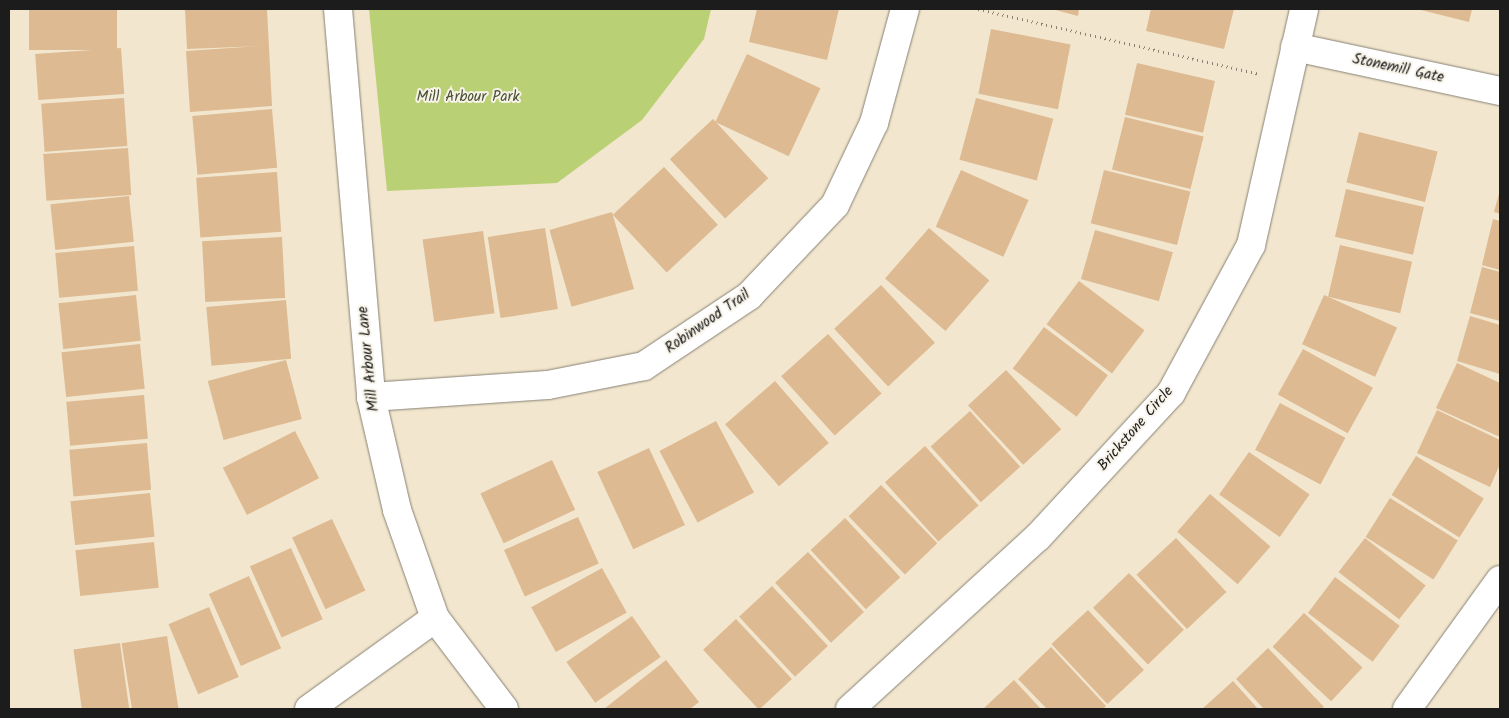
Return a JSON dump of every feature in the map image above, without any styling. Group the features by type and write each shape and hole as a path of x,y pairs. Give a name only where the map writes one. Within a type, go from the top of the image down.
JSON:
{"street":[{"name":"Mill Arbour Lane","path":"338,9 371,396 398,510 435,618 504,709"},
{"name":"Robinwood Trail","path":"371,396 548,385 644,366 749,296 834,205 874,123 905,9"},
{"name":"Brickstone Circle","path":"850,709 1038,537 1171,393 1251,245 1286,80 1304,9"},
{"name":"Stonemill Gate","path":"1295,47 1500,91"},
{"path":"1407,709 1500,580"},
{"path":"308,709 435,618"}],"path":[{"path":"978,9 1286,80"}],"green space":[{"name":"Mill Arbour Park","path":"369,9 711,9 704,39 642,120 557,183 387,191"}],"building":[{"path":"29,9 117,9 117,50 29,50"},
{"path":"185,9 267,9 272,106 190,112 186,51 260,46 187,49"},
{"path":"757,9 839,9 827,60 749,42"},
{"path":"1052,9 1079,9 1078,16"},
{"path":"1151,9 1234,9 1224,49 1146,31"},
{"path":"1417,9 1472,9 1469,22"},
{"path":"991,29 1071,44 1058,109 978,94"},
{"path":"121,48 124,94 38,100 35,54"},
{"path":"747,54 820,88 789,156 715,122"},
{"path":"1137,63 1215,81 1203,133 1125,115"},
{"path":"124,98 127,146 45,152 41,104"},
{"path":"976,98 1053,119 1037,181 959,160"},
{"path":"272,109 277,168 197,175 192,116"},
{"path":"1125,117 1204,137 1191,189 1112,169"},
{"path":"713,119 768,178 725,218 670,159"},
{"path":"1359,132 1438,152 1425,202 1346,182"},
{"path":"128,148 131,195 46,201 43,154"},
{"path":"664,167 718,225 667,273 613,215"},
{"path":"961,170 1029,200 1003,257 936,227"},
{"path":"1104,170 1190,192 1177,245 1091,223"},
{"path":"277,172 281,232 200,238 196,178"},
{"path":"1346,189 1424,207 1413,255 1335,237"},
{"path":"1500,190 1500,214 1494,212"},
{"path":"129,196 134,242 55,250 50,204"},
{"path":"612,212 634,289 572,307 550,230"},
{"path":"1493,219 1500,221 1500,270 1482,265"},
{"path":"545,228 558,309 501,318 488,237"},
{"path":"929,228 989,280 945,331 885,279"},
{"path":"1095,230 1173,252 1159,301 1081,279"},
{"path":"483,231 495,313 434,322 423,239"},
{"path":"282,237 285,298 205,302 202,241"},
{"path":"1340,245 1412,262 1400,313 1328,297"},
{"path":"134,246 138,291 59,298 55,253"},
{"path":"1482,267 1500,272 1500,321 1470,313"},
{"path":"1079,281 1144,330 1112,373 1047,324"},
{"path":"881,285 935,343 888,386 834,329"},
{"path":"136,295 141,341 63,349 58,303"},
{"path":"1324,295 1397,328 1375,377 1302,344"},
{"path":"286,300 291,359 211,366 206,307"},
{"path":"1470,316 1500,325 1500,374 1457,361"},
{"path":"1044,327 1108,375 1077,417 1013,369"},
{"path":"828,334 882,393 835,436 781,376"},
{"path":"140,344 145,389 66,397 61,352"},
{"path":"1303,349 1373,388 1348,433 1278,394"},
{"path":"286,360 302,419 224,440 208,381"},
{"path":"1457,363 1500,383 1500,437 1436,408"},
{"path":"1006,370 1061,429 1023,465 968,405"},
{"path":"775,381 829,443 779,486 725,424"},
{"path":"144,395 148,439 70,446 66,402"},
{"path":"1280,403 1345,438 1320,485 1255,450"},
{"path":"1437,410 1500,440 1500,464 1490,487 1417,453"},
{"path":"970,411 1020,467 981,502 931,446"},
{"path":"716,421 754,493 698,523 659,451"},
{"path":"295,431 319,478 247,515 223,468"},
{"path":"147,443 151,490 73,497 69,450"},
{"path":"925,446 979,505 938,542 885,482"},
{"path":"649,448 685,525 633,549 597,472"},
{"path":"1249,452 1310,494 1280,537 1219,495"},
{"path":"1416,456 1484,498 1459,537 1392,495"},
{"path":"552,460 575,510 504,543 480,493"},
{"path":"881,485 937,543 905,575 849,516"},
{"path":"150,493 155,537 75,545 70,501"},
{"path":"1210,494 1270,546 1238,584 1177,532"},
{"path":"1390,498 1458,540 1433,579 1366,537"},
{"path":"578,517 599,564 525,597 504,550"},
{"path":"845,518 900,577 866,609 811,550"},
{"path":"332,519 365,591 326,609 292,538"},
{"path":"1176,538 1226,592 1187,629 1137,575"},
{"path":"1365,538 1426,585 1399,619 1339,572"},
{"path":"154,542 159,588 80,596 75,550"},
{"path":"291,548 323,619 282,638 250,566"},
{"path":"808,552 864,612 831,643 775,583"},
{"path":"602,568 627,613 556,652 531,607"},
{"path":"1129,573 1184,630 1148,665 1093,608"},
{"path":"249,576 281,648 241,666 209,594"},
{"path":"1335,577 1400,626 1373,662 1308,613"},
{"path":"772,586 828,646 795,677 739,617"},
{"path":"209,607 239,677 198,694 168,624"},
{"path":"1088,610 1144,670 1107,704 1051,644"},
{"path":"1304,613 1363,668 1331,701 1273,647"},
{"path":"632,616 661,657 595,703 566,662"},
{"path":"736,619 792,679 758,709 703,650"},
{"path":"167,636 179,709 132,709 122,643"},
{"path":"120,643 129,709 82,709 73,650"},
{"path":"1051,647 1106,706 1103,709 1047,709 1018,679"},
{"path":"1268,648 1324,707 1321,709 1264,709 1236,679"},
{"path":"666,660 699,702 690,709 604,709"},
{"path":"1014,680 1041,709 983,709"},
{"path":"1233,681 1258,709 1202,709"}]}
